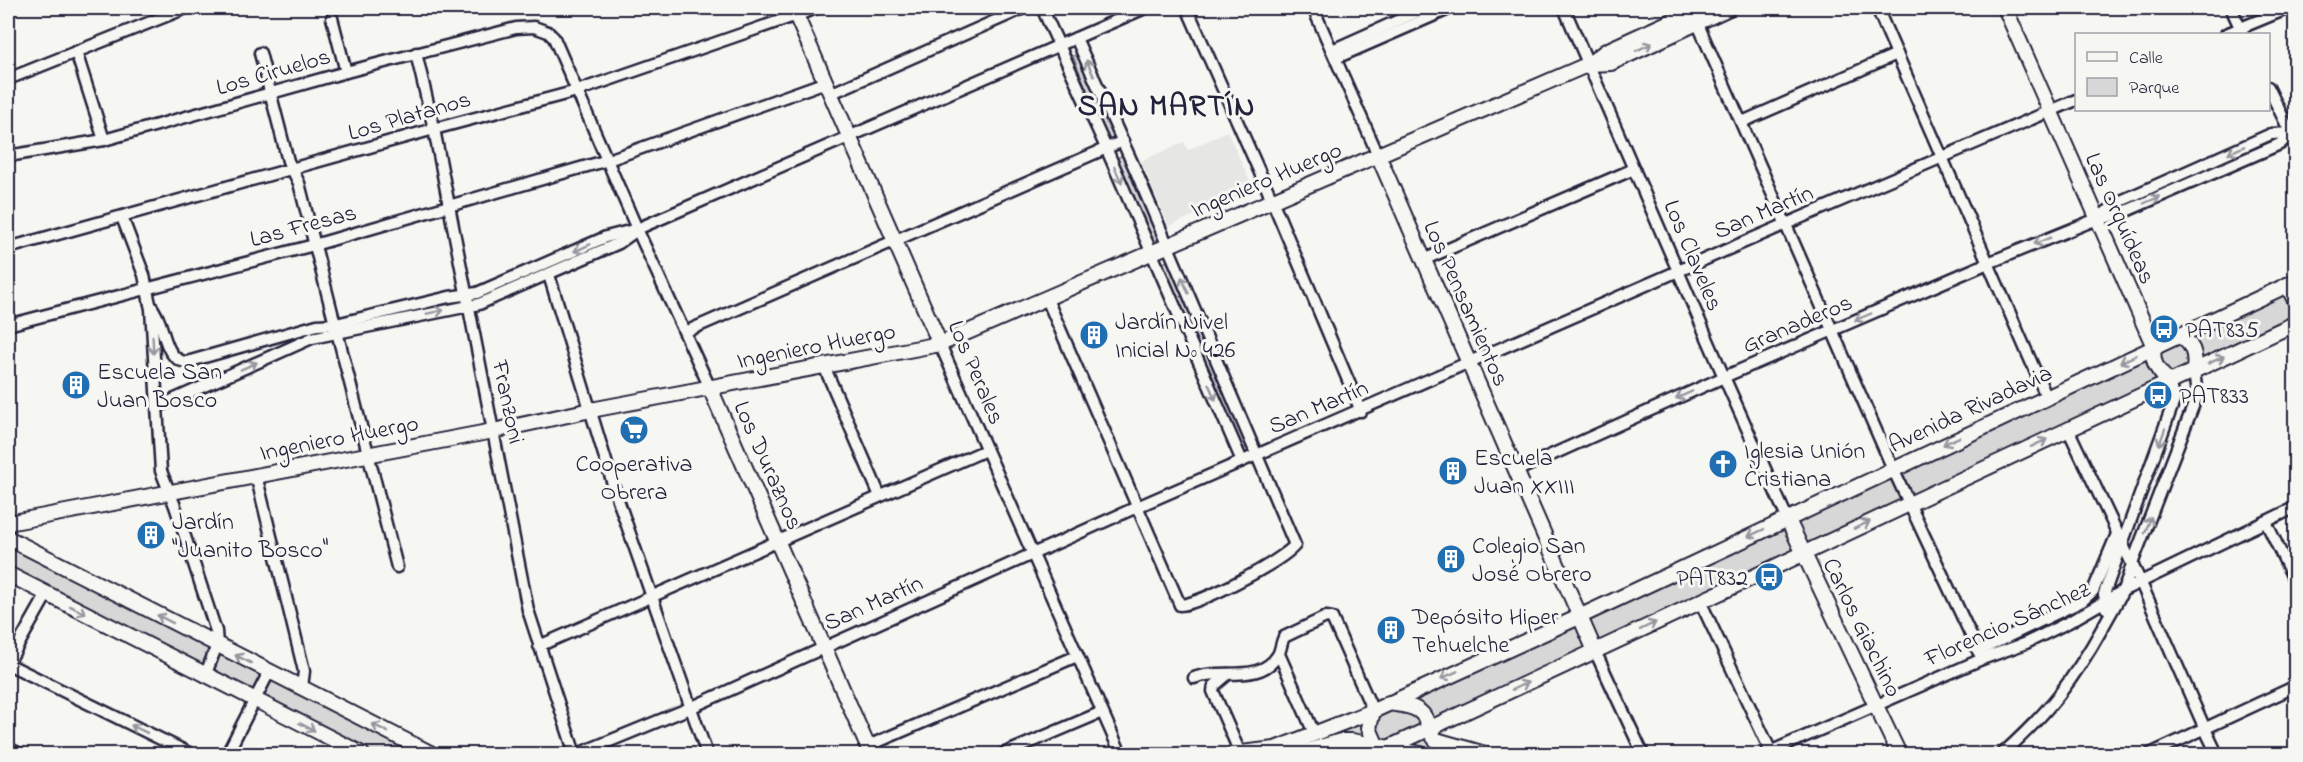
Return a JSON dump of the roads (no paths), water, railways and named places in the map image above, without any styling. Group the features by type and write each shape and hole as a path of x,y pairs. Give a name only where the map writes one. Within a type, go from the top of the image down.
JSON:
{"main road":[{"name":"Ingeniero Huergo","path":"8,523 940,344 1589,64 1606,51 1700,8"},
{"name":"Ingeniero Huergo","path":"1589,64 1611,63 1729,8"},
{"name":"Las Orquídeas","path":"2006,8 2154,347"},
{"name":"Los Perales","path":"795,11 940,344"},
{"name":"Los Pensamientos","path":"1378,155 1595,651"},
{"name":"Avenida Rivadavia","path":"1236,754 1275,748 1389,704 2291,283"},
{"path":"2291,283 2295,302"},
{"path":"1298,754 1341,741 1352,741 1376,749 1390,747 2295,323"},
{"path":"2178,335 2186,339 2193,348 2194,370"},
{"path":"2154,347 2155,366 2169,381"},
{"name":"Los Duraznos","path":"710,388 869,750"},
{"name":"Carlos Giachino","path":"1787,518 1899,754"},
{"path":"8,538 432,754"},
{"path":"8,574 362,754"},
{"path":"1389,704 1413,707 1426,718 1432,737 1436,740 1485,754"},
{"path":"1373,711 1369,728 1376,749"},
{"path":"1390,747 1421,754"}],"street":[{"path":"8,79 186,8"},
{"name":"Los Platanos","path":"8,248 577,91 795,11 817,8"},
{"name":"Las Fresas","path":"8,325 314,245 608,160 829,87 1024,8"},
{"path":"1042,8 1107,150 1242,461"},
{"path":"157,407 337,328 466,301 606,237 637,229 1145,8"},
{"path":"1187,8 1272,200 1361,411"},
{"name":"Los Pensamientos","path":"1312,8 1378,155"},
{"path":"1334,54 1426,8"},
{"path":"1334,54 1451,8"},
{"name":"Los Claveles","path":"1564,8 1787,518"},
{"path":"1877,8 2046,396"},
{"path":"2230,8 2242,31 2289,8"},
{"path":"332,18 346,72"},
{"path":"1697,22 1893,469 1980,655 2082,601 2089,595 2093,591 2116,534"},
{"name":"Los Ciruelos","path":"8,156 104,140 416,53 526,26 548,32"},
{"name":"Los Duraznos","path":"548,32 554,38 637,229 710,388"},
{"path":"1047,299 1180,605 1199,600 1260,570 1290,552 1295,544 1258,454 1076,38"},
{"path":"76,52 104,140"},
{"path":"260,53 292,170 299,183 397,567"},
{"name":"Franzoni","path":"416,53 434,129 528,610 577,754"},
{"path":"1742,122 1897,54"},
{"path":"2270,91 2294,136"},
{"name":"San Martín","path":"577,754 690,708 1137,507 2075,100"},
{"name":"Granaderos","path":"1516,471 1832,330 2097,219 2123,200 2271,134 2294,136"},
{"path":"685,332 1107,150 1123,141"},
{"path":"1423,260 1634,169"},
{"path":"122,217 147,287 150,304 161,471 170,491 216,631 217,645 205,676"},
{"path":"466,301 478,304 549,275 619,243 637,229"},
{"path":"549,275 616,494 707,754"},
{"path":"150,304 159,320 170,350 176,359 187,362 317,325 337,328"},
{"name":"Los Perales","path":"940,344 1121,754"},
{"path":"824,366 880,496"},
{"path":"2002,754 2043,716 2062,693 2082,664 2126,589 2132,564 2197,396 2194,370"},
{"path":"2109,617 2104,603 2104,594 2174,401 2169,381"},
{"path":"2068,429 2141,583 2217,754"},
{"path":"539,646 986,450"},
{"path":"256,475 304,671 302,687"},
{"name":"Florencio Sánchez","path":"1770,754 1980,655 2026,643 2104,603 2126,589 2295,507"},
{"path":"2266,522 2295,584"},
{"path":"47,594 8,663 191,754"},
{"path":"1700,601 1770,754"},
{"path":"1194,678 1204,674 1252,673 1269,664 1279,654 1284,637 1326,617 1332,618 1373,711"},
{"path":"1595,651 1643,754"},
{"path":"1279,654 1314,733"},
{"path":"869,750 1077,656"},
{"path":"227,754 269,672"},
{"path":"1228,674 1214,686 1213,691 1236,754"},
{"path":"2150,754 2295,686"},
{"path":"1003,754 1101,712"},
{"path":"8,748 20,754"}],"place":[{"name":"PAT835","path":"2164,329"},
{"name":"Jardín Nivel Inicial Nº 426","path":"1094,335"},
{"name":"Escuela San Juan Bosco","path":"76,385"},
{"name":"PAT833","path":"2158,395"},
{"name":"Cooperativa Obrera","path":"634,430"},
{"name":"Iglesia Unión Cristiana","path":"1723,464"},
{"name":"Escuela Juan XXIII","path":"1453,471"},
{"name":"Jardín \"Juanito Bosco\"","path":"151,535"},
{"name":"Colegio San José Obrero","path":"1451,559"},
{"name":"PAT832","path":"1769,577"},
{"name":"Depósito Hiper Tehuelche","path":"1391,630"}],"district":[{"name":"SAN MARTÍN","path":"1167,105"}]}
